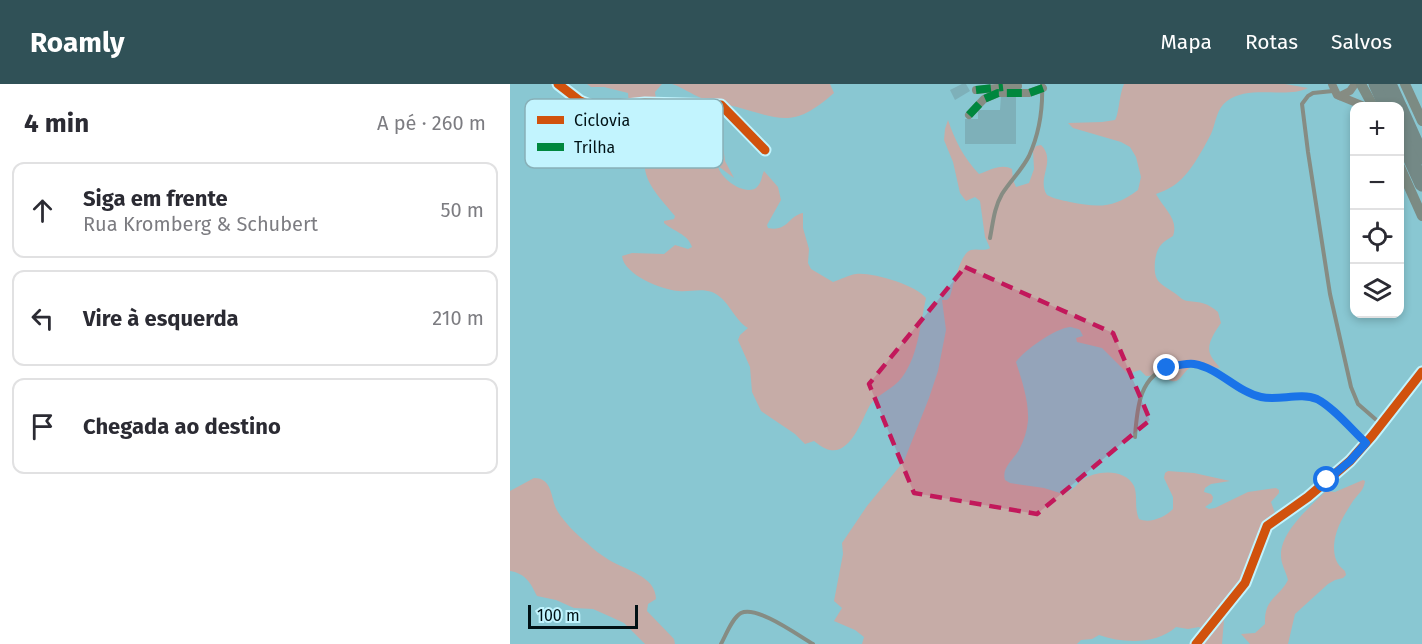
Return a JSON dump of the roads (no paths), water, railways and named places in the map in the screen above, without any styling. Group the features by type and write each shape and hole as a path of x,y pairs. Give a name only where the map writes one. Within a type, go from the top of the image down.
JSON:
{"highway":[{"path":"1376,84 1384,102"},
{"path":"1389,84 1397,102"},
{"path":"1404,118 1422,157"},
{"path":"1404,144 1422,184"}],"street":[{"path":"558,84 577,99"},
{"path":"1335,90 1350,92 1355,84"},
{"path":"1362,84 1371,102"},
{"path":"1405,84 1422,121"},
{"path":"976,90 1019,87 1029,93 1042,86"},
{"path":"969,115 984,99 1019,87"},
{"path":"1335,90 1357,102"},
{"path":"723,107 765,150"},
{"path":"1404,176 1422,216"},
{"path":"1196,644 1245,583 1264,533 1271,521 1308,497 1350,461 1422,372"}],"lane":[{"path":"990,238 996,208 1003,193 1029,155 1038,129 1042,86"},
{"path":"1335,90 1313,93 1302,104 1308,152 1330,294 1351,387 1358,404 1381,424"},
{"path":"1135,437 1138,405 1147,382 1156,373 1167,368 1194,364 1258,396 1274,399 1299,397 1316,399 1328,406 1366,443"},
{"path":"721,644 737,616 750,611 768,618 813,644"}]}
